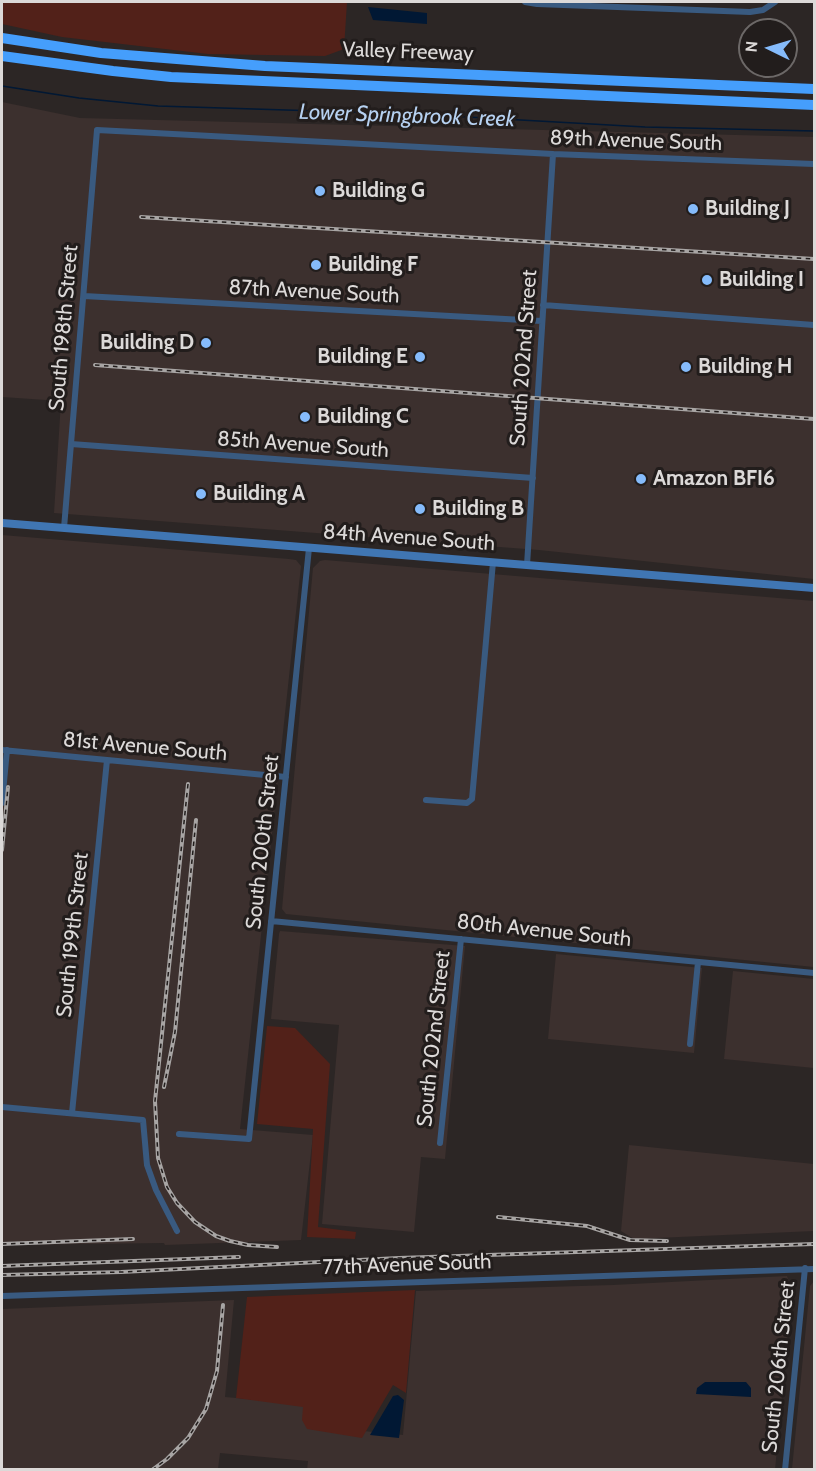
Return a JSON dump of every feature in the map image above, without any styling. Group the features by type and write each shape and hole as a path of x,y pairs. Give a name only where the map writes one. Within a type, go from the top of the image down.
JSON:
{"highway":[{"name":"Valley Freeway","path":"2,38 101,53 265,66 814,89"},
{"path":"2,43 132,61 218,67 265,66"},
{"name":"Valley Freeway","path":"2,56 113,72 171,77 814,105"}],"main road":[{"name":"84th Avenue South","path":"2,523 814,588"}],"street":[{"path":"525,2 750,12 769,8 775,2"},
{"name":"89th Avenue South","path":"97,130 553,154 814,164"},
{"name":"South 198th Street","path":"64,528 97,130"},
{"name":"South 202nd Street","path":"527,565 553,154"},
{"name":"87th Avenue South","path":"84,296 543,321"},
{"path":"543,305 814,325"},
{"name":"85th Avenue South","path":"71,444 533,478"},
{"name":"South 200th Street","path":"178,1134 249,1139 309,548"},
{"path":"426,800 467,803 472,799 493,562"},
{"path":"2,803 4,750"},
{"name":"81st Avenue South","path":"4,750 286,777"},
{"name":"South 199th Street","path":"72,1113 107,760"},
{"name":"80th Avenue South","path":"271,921 814,973"},
{"name":"South 202nd Street","path":"440,1143 461,939"},
{"path":"690,1044 698,962"},
{"path":"2,1107 143,1120 147,1165 156,1190 177,1231"},
{"name":"South 206th Street","path":"785,1470 805,1268"},
{"name":"77th Avenue South","path":"2,1296 814,1269"}],"shaded area":[{"path":"2,2 347,2 344,49 325,56 208,54 62,37 2,24"},
{"path":"2,102 80,118 814,137 814,579 539,550 54,513 61,401 2,397"},
{"path":"2,535 289,559 296,560 301,566 240,1129 313,1135 301,1240 165,1245 164,1243 2,1245"},
{"path":"320,561 814,601 814,967 286,914 282,909 313,568"},
{"path":"280,931 465,946 445,1159 421,1157 414,1232 322,1224 339,1025 271,1019"},
{"path":"556,954 702,968 694,1053 548,1039"},
{"path":"733,971 814,979 814,1068 724,1059"},
{"path":"267,1026 295,1028 330,1064 318,1227 356,1232 355,1239 307,1237 313,1129 257,1124"},
{"path":"629,1145 814,1164 814,1231 634,1239 621,1231"},
{"path":"787,1276 792,1289 775,1470 307,1470 308,1461 220,1453 218,1469 2,1469 2,1309 234,1300 225,1397 316,1405 314,1426 403,1435 416,1291 613,1285"},
{"path":"814,1281 814,1469 792,1469 810,1286"},
{"path":"415,1290 406,1393 393,1385 362,1438 307,1429 302,1420 303,1407 236,1398 247,1297"}],"water":[{"path":"368,7 427,13 427,24 373,20"},
{"path":"705,1382 746,1382 751,1388 751,1397 696,1394 697,1388"},
{"path":"398,1395 404,1400 399,1438 370,1435 393,1396"}],"waterway":[{"name":"Lower Springbrook Creek","path":"2,86 79,98 158,106 414,114 645,127 814,131"}],"railway":[{"path":"141,217 814,259"},
{"path":"95,365 814,419"},
{"path":"188,784 155,1101 158,1158 167,1187 177,1203 195,1222 216,1236 230,1241 277,1247"},
{"path":"2,850 8,787"},
{"path":"164,1087 175,1032 196,820"},
{"path":"498,1217 587,1226 630,1240 667,1241"},
{"path":"2,1244 133,1239"},
{"path":"2,1275 121,1272 399,1258 814,1244"},
{"path":"2,1266 239,1257"},
{"path":"152,1470 188,1438 206,1409 217,1371 223,1305"}],"place":[{"name":"Building G","path":"320,191"},
{"name":"Building J","path":"693,209"},
{"name":"Building F","path":"316,265"},
{"name":"Building I","path":"707,280"},
{"name":"Building D","path":"206,343"},
{"name":"Building E","path":"420,357"},
{"name":"Building H","path":"686,367"},
{"name":"Building C","path":"305,417"},
{"name":"Amazon BFI6","path":"641,479"},
{"name":"Building A","path":"201,494"},
{"name":"Building B","path":"420,509"}]}
